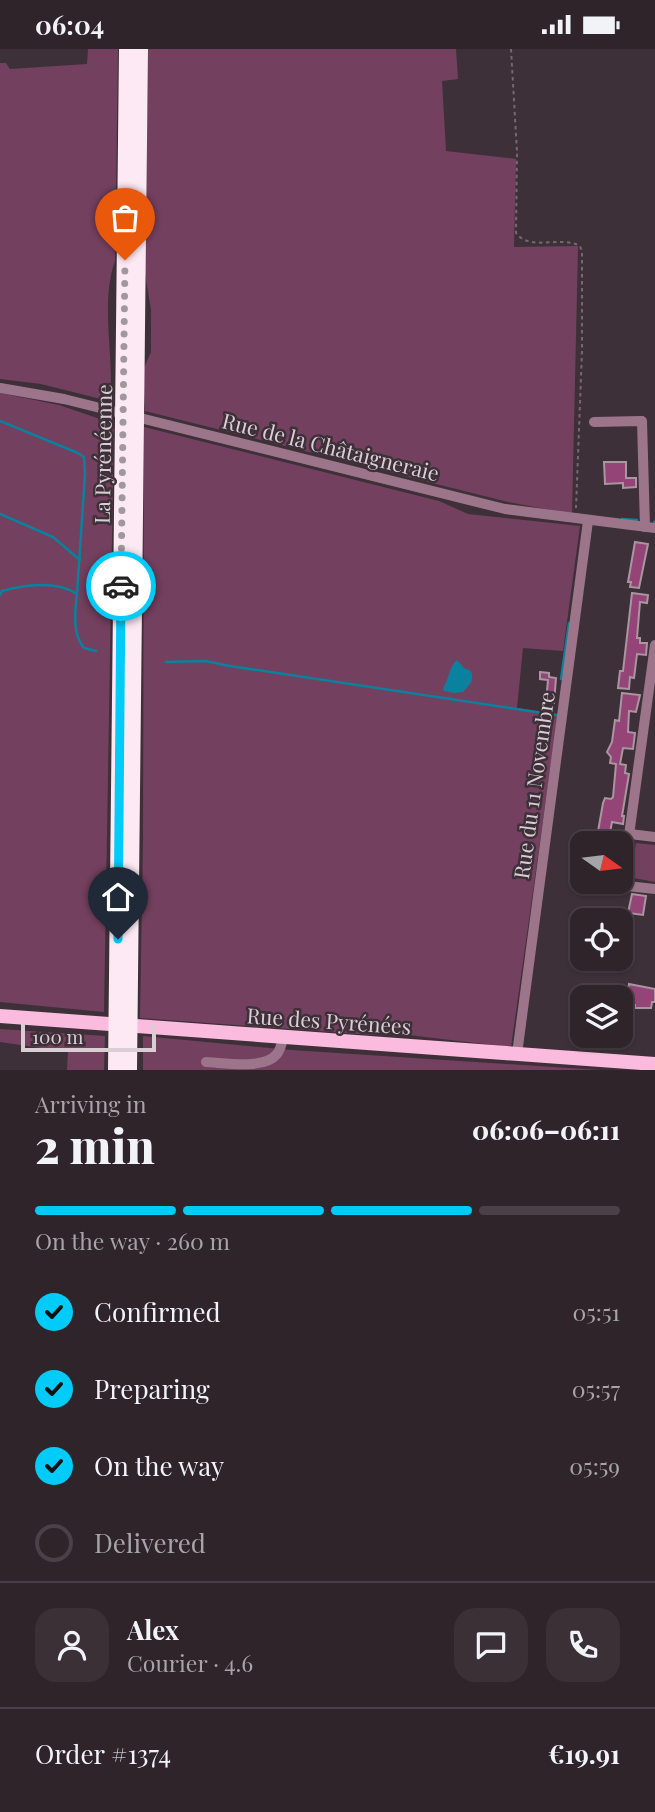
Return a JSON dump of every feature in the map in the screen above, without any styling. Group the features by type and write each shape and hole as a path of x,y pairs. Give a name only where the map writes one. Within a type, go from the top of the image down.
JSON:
{"highway":[{"name":"La Pyrénéenne","path":"124,993 127,49"},
{"name":"La Pyrénéenne","path":"123,1064 140,49"}],"main road":[{"name":"Rue des Pyrénées","path":"0,1016 655,1064"}],"street":[{"name":"Rue de la Châtaigneraie","path":"0,388 38,393 505,509 650,527"},
{"path":"593,422 642,421 650,527"},
{"name":"Rue du 11 Novembre","path":"517,1054 582,520"},
{"path":"630,831 655,645"},
{"path":"634,834 655,837"},
{"path":"634,887 655,889"},
{"path":"206,1062 256,1064 268,1061 278,1053 283,1038"}],"path":[{"path":"511,49 517,152 516,233 519,238 529,242 567,240 580,246 582,252 582,520"}],"shaded area":[{"path":"88,49 118,49 115,261 108,305 111,383 109,392 101,399 41,384 0,379 0,63 6,63 10,69 87,64"},
{"path":"148,49 456,49 458,79 442,81 446,151 516,159 514,247 578,246 572,514 508,502 145,411 143,370 151,352 151,310 145,273"},
{"path":"0,393 59,405 100,419 114,419 104,1012 0,1002"},
{"path":"144,427 439,501 468,514 580,526 563,651 523,648 517,708 558,714 511,1047 383,1032 374,1035 140,1018"},
{"path":"636,843 655,845 655,882 634,878"},
{"path":"0,1029 105,1036 104,1070 67,1070 68,1052 0,1042"},
{"path":"143,1036 291,1050 599,1070 143,1070"}],"water":[{"path":"457,660 471,671 472,680 463,692 444,691 450,670"}],"building":[{"path":"604,462 626,462 626,478 636,478 636,487 623,488 623,483 605,484"},
{"path":"635,542 648,544 639,588 630,587 631,582 628,582"},
{"path":"632,593 648,595 647,603 640,602 637,638 640,638 640,643 647,643 646,655 637,654 634,678 630,677 629,689 618,688 620,671 623,671"},
{"path":"540,672 549,673 549,677 556,678 554,703 546,702 548,680 540,679"},
{"path":"622,693 640,695 636,712 629,711 628,732 635,733 633,749 623,748 620,764 626,765 625,773 629,774 623,824 612,822 610,831 598,831 605,798 613,797 616,764 610,763 611,757 607,752 612,742 615,720 619,721"},
{"path":"632,894 646,896 643,915 633,914 633,908 629,908"},
{"path":"629,984 655,989 655,1002 652,1002 651,1008 635,1008 633,985"}],"waterway":[{"path":"0,421 84,457 77,594"},
{"path":"0,514 53,537 80,560"},
{"path":"622,519 637,520"},
{"path":"0,595 2,591 40,585 60,587 77,594 75,622 78,636 84,648 96,651"},
{"path":"561,679 569,623"},
{"path":"166,662 205,661 556,715"}],"way so far":[{"path":"121,586 125,260"}],"route":[{"path":"118,939 121,586"}]}
